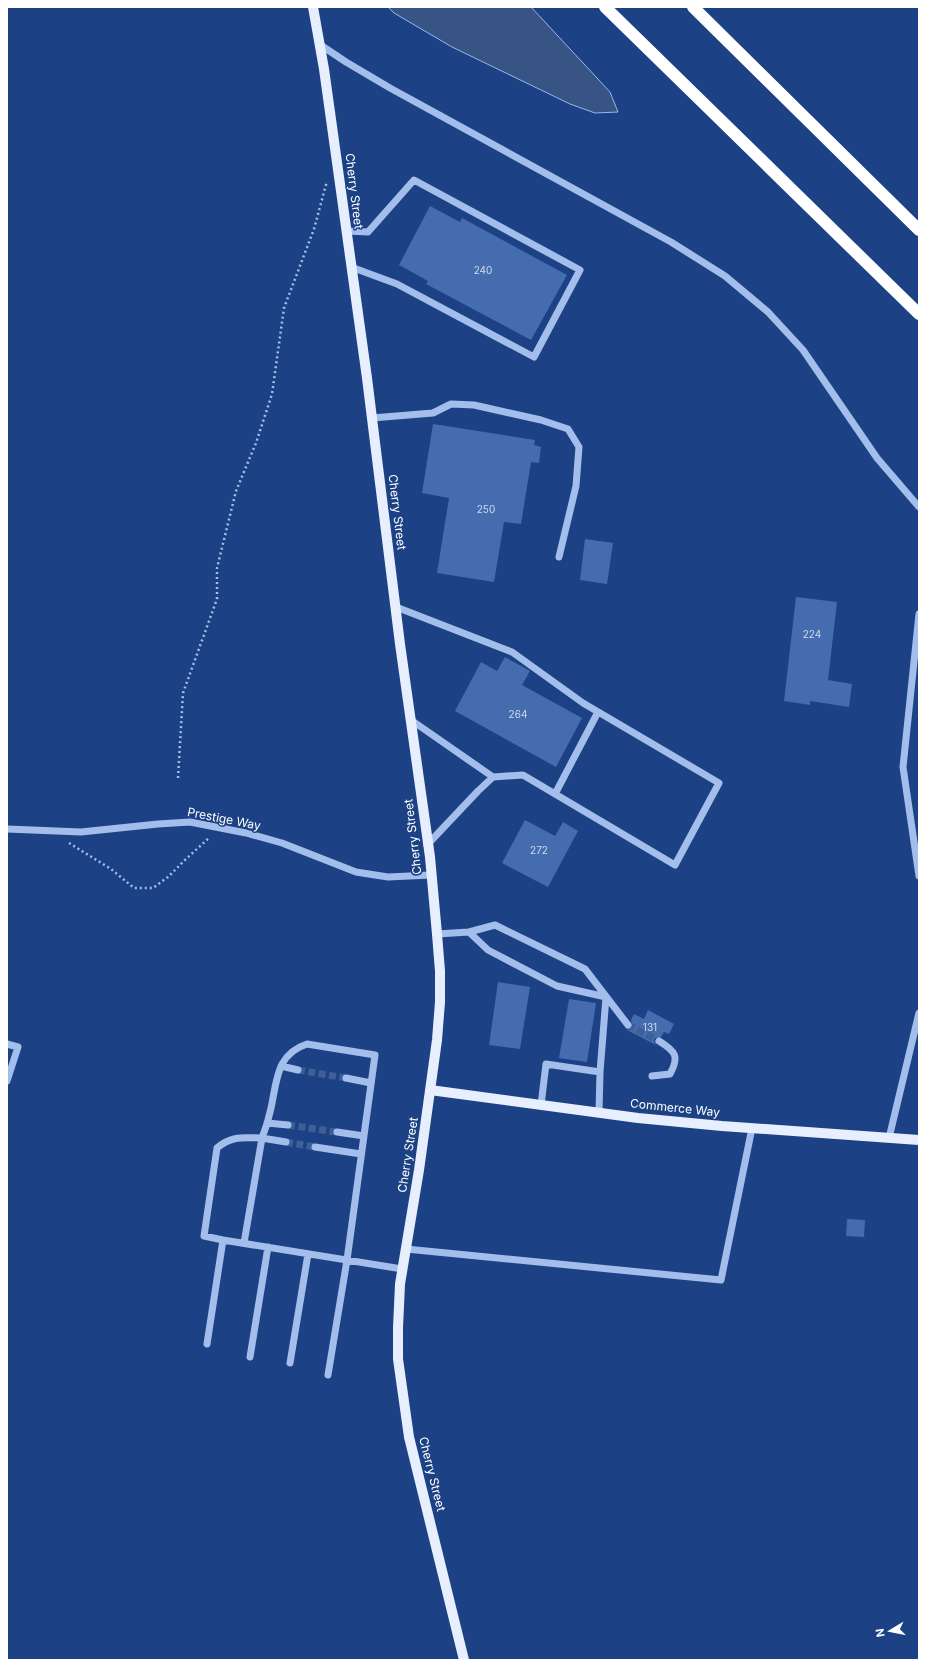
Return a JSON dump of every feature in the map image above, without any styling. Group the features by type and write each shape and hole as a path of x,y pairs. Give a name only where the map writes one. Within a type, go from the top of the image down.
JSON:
{"highway":[{"path":"605,7 919,314"},
{"path":"693,7 919,230"}],"main road":[{"name":"Cherry Street","path":"313,7 320,44 372,418 431,875 440,965 440,1002 430,1090 419,1170 400,1284 398,1359 409,1437 464,1660"},
{"name":"Commerce Way","path":"430,1090 599,1112 752,1128 919,1140"}],"street":[{"path":"320,44 346,62 390,88 671,242 725,276 768,312 803,350 877,458 919,507"},
{"path":"346,231 368,232 414,180 580,270 534,357 396,284 351,267"},
{"path":"372,418 433,413 452,404 474,405 541,420 568,430 579,447 576,486 558,557"},
{"path":"396,607 512,652 598,712 718,783 675,865 523,775 493,777 411,720"},
{"path":"919,614 903,767 919,876"},
{"path":"555,794 598,712"},
{"path":"427,845 493,777"},
{"name":"Prestige Way","path":"7,829 53,832 89,832 174,822 190,822 221,827 282,843 356,872 388,877 431,875"},
{"path":"437,934 469,932 495,925 586,969 628,1025"},
{"path":"469,932 488,950 557,986 606,997"},
{"path":"599,1112 600,1072 606,997"},
{"path":"889,1138 919,1013"},
{"path":"652,1076 670,1074 675,1065 676,1057 670,1047 659,1041"},
{"path":"7,1044 18,1047 7,1081"},
{"path":"244,1243 262,1138 271,1110 280,1066 288,1055 299,1047 307,1044 375,1056 347,1260 328,1375"},
{"path":"541,1105 546,1064 600,1072"},
{"path":"280,1066 298,1070"},
{"path":"346,1078 371,1083"},
{"path":"267,1124 288,1125"},
{"path":"406,1249 722,1280 752,1128"},
{"path":"337,1132 364,1136"},
{"path":"286,1142 262,1138 234,1138 223,1142 217,1148 204,1236 402,1269"},
{"path":"315,1147 361,1154"},
{"path":"207,1344 223,1240"},
{"path":"250,1357 268,1247"},
{"path":"290,1363 308,1254"}],"path":[{"path":"178,778 183,693 217,599 216,568 236,491 256,443 272,394 284,308 314,229 328,178"},
{"path":"53,832 111,869 134,888 153,888 168,877 221,827"}],"water":[{"path":"388,7 531,7 610,92 618,112 595,113 570,104 452,47 394,13"}],"building":[{"path":"430,206 460,222 462,218 567,275 531,340 426,284 428,281 399,265"},
{"path":"433,424 535,440 534,445 541,447 539,463 531,462 521,524 504,522 494,582 437,573 449,498 422,493"},
{"path":"585,539 613,543 607,584 580,580"},
{"path":"796,597 837,602 828,680 852,684 849,707 810,701 810,705 784,701"},
{"path":"505,657 530,671 522,685 582,718 556,767 455,711 481,662 497,671"},
{"path":"525,820 555,836 563,822 578,831 548,887 502,863"},
{"path":"498,982 530,987 520,1049 489,1045"},
{"path":"569,999 596,1003 587,1062 559,1058"},
{"path":"648,1010 674,1024 669,1034 664,1032 661,1037 655,1038 654,1041 656,1045 627,1030 633,1027 631,1020 634,1014 644,1019"},
{"path":"847,1219 865,1220 864,1237 846,1236"}],"tunnel":[{"path":"628,1025 659,1041"},
{"path":"298,1070 346,1078"},
{"path":"288,1125 337,1132"},
{"path":"286,1142 315,1147"}]}
